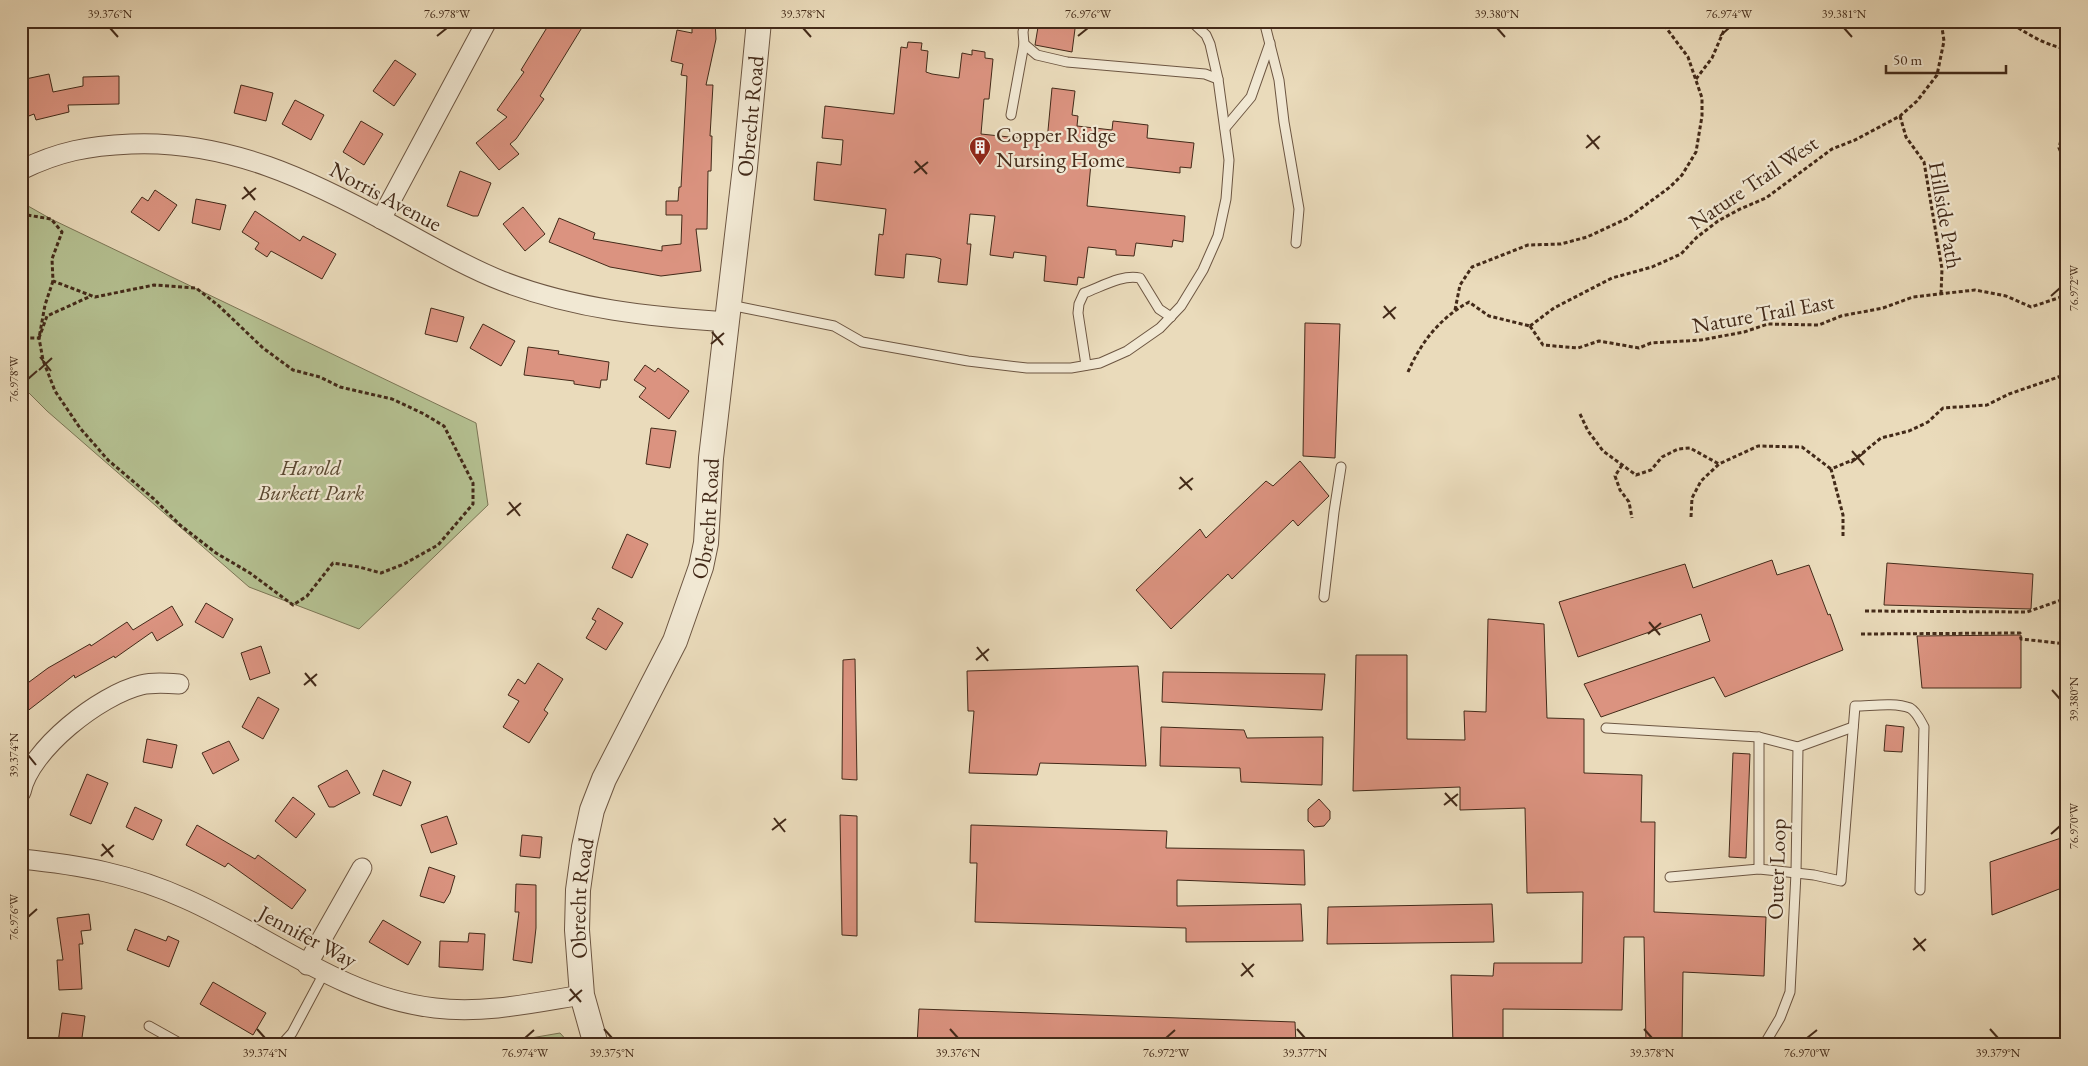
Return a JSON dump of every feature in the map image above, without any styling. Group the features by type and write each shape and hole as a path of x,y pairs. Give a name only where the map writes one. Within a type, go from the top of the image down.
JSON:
{"street":[{"path":"381,219 487,21"},
{"name":"Obrecht Road","path":"596,1045 582,995 577,930 577,900 585,840 592,810 604,779 675,641 701,567 706,544 711,458 746,167 759,21"},
{"name":"Norris Avenue","path":"21,170 49,157 95,146 146,143 189,146 232,154 290,173 451,257 500,280 540,295 574,303 657,317 729,314"},
{"path":"21,792 29,771 40,754 98,705 117,694 142,685 179,684"},
{"name":"Jennifer Way","path":"21,859 71,864 115,873 147,884 187,899 307,965 356,988 434,1008 473,1010 582,995"},
{"path":"307,965 362,868"}],"lane":[{"path":"1011,115 1024,44 1023,32 1025,21"},
{"path":"729,314 834,326 862,342 948,358 1027,368 1071,368 1100,363 1127,351 1160,328 1181,306 1203,270 1218,236 1226,199 1228,160 1218,79 1206,35 1191,21"},
{"path":"1264,21 1279,80 1299,209 1296,243"},
{"path":"1225,128 1250,97 1270,43"},
{"path":"1024,44 1037,54 1067,62 1205,74 1218,79"},
{"path":"1086,365 1078,312 1084,293 1122,278 1140,278 1160,309 1171,317"},
{"path":"1324,597 1341,467"},
{"path":"1670,877 1759,869 1840,881 1854,706 1898,706 1911,709 1918,716 1924,727 1920,890"},
{"path":"1606,728 1759,737 1798,747 1853,727"},
{"path":"1759,737 1759,869"},
{"name":"Outer Loop","path":"1764,1045 1780,1018 1790,992 1796,873 1798,747"},
{"path":"281,1045 292,1033 324,973"},
{"path":"149,1026 183,1045"}],"path":[{"path":"1456,310 1460,285 1472,267 1528,245 1561,244 1587,237 1628,218 1670,187 1682,175 1696,152 1702,116 1702,98 1688,57 1661,21"},
{"path":"1696,80 1712,58 1728,21"},
{"name":"Nature Trail West","path":"1530,326 1554,308 1612,278 1652,267 1681,254 1696,238 1718,221 1766,198 1832,149 1855,140 1900,116 1917,101 1936,75 1944,41 1941,21"},
{"path":"2007,21 2036,39 2067,49"},
{"name":"Hillside Path","path":"1900,116 1906,137 1924,162 1942,269 1941,294"},
{"path":"2067,116 2059,148 2067,166"},
{"path":"21,214 51,219 62,232 52,259 53,281 45,305 39,338 43,360 55,392 80,428 108,460 154,499 180,525 293,605 307,596 333,563 381,573 404,564 438,545 473,504 473,483 444,426 392,399 340,386 320,377 293,370 263,348 219,306 196,288 154,285 95,297 53,281"},
{"name":"Nature Trail East","path":"1530,326 1543,344 1578,348 1599,341 1639,348 1651,343 1678,343 1744,332 1768,324 1819,324 1840,316 1882,308 1913,297 1975,290 2006,296 2031,307 2067,295"},
{"path":"39,338 48,316 91,296"},
{"path":"1408,372 1415,355 1434,330 1450,313 1469,302 1489,316 1530,326"},
{"path":"21,338 39,338"},
{"path":"1831,469 1855,459 1881,438 1909,431 1928,422 1943,408 1987,405 2009,394 2067,374"},
{"path":"1580,414 1588,431 1603,451 1636,475 1651,470 1662,458 1678,449 1690,448 1719,464"},
{"path":"1691,517 1692,498 1702,481 1719,464 1758,446 1802,447 1831,469 1842,515 1843,536"},
{"path":"1622,464 1615,476 1620,490 1628,502 1632,518"},
{"path":"1865,611 2027,612 2067,598"},
{"path":"1861,634 2020,633 2021,639 2067,644"}],"green space":[{"name":"Harold Burkett Park","path":"21,202 51,219 476,423 488,505 359,629 249,587 47,411 21,385"},
{"path":"560,1033 571,1045 490,1045"}],"building":[{"path":"551,21 586,21 540,96 544,99 516,139 510,144 519,154 499,170 476,143 507,117 497,110 524,72 521,70"},
{"path":"692,21 715,21 716,39 706,85 713,85 710,136 712,136 711,171 708,171 707,229 696,229 701,271 661,276 610,267 549,242 559,218 595,233 593,239 662,251 662,246 681,244 682,215 666,215 666,201 678,201 679,187 681,187 687,76 681,75 683,64 671,61 677,30 692,33"},
{"path":"1039,21 1076,21 1072,52 1035,45"},
{"name":"Copper Ridge Nursing Home","path":"908,42 922,43 921,50 928,51 926,72 932,74 959,78 962,53 972,55 972,50 985,52 985,58 993,59 989,99 984,99 981,134 1047,141 1052,88 1075,91 1072,115 1078,116 1077,126 1112,130 1113,121 1148,125 1147,138 1194,143 1191,168 1180,167 1180,173 1091,163 1087,206 1185,216 1183,242 1173,240 1172,247 1136,243 1134,256 1116,255 1116,250 1088,247 1084,278 1078,277 1077,285 1044,281 1046,256 1014,252 1013,258 990,255 995,216 970,214 967,244 971,244 967,285 938,282 941,259 935,257 906,254 904,278 875,275 879,234 883,235 886,209 814,200 817,162 841,165 843,140 822,138 825,106 894,114 901,47 907,48"},
{"path":"395,60 416,74 394,106 373,91"},
{"path":"49,74 53,92 83,86 83,77 119,76 119,104 68,105 69,112 36,120 34,114 21,119 21,80"},
{"path":"241,85 273,93 266,121 234,113"},
{"path":"295,100 324,115 311,140 282,124"},
{"path":"361,121 383,134 364,165 343,152"},
{"path":"460,171 491,183 478,216 473,216 447,206"},
{"path":"155,190 177,205 159,231 131,212 142,197 148,201"},
{"path":"196,199 226,205 220,230 192,223"},
{"path":"523,207 545,234 525,251 503,224"},
{"path":"255,211 300,241 303,236 336,254 322,279 271,251 267,257 255,249 259,243 242,232"},
{"path":"431,308 464,317 457,342 425,334"},
{"path":"1305,323 1340,324 1335,458 1303,456"},
{"path":"483,324 515,341 501,366 470,348"},
{"path":"528,347 559,351 558,354 609,362 607,380 601,380 600,388 574,384 574,381 524,375"},
{"path":"645,365 655,372 658,368 689,391 669,419 639,397 646,388 634,380"},
{"path":"651,428 676,431 670,468 646,464"},
{"path":"1300,461 1329,496 1298,526 1293,520 1232,579 1228,574 1171,629 1136,590 1200,529 1206,538 1266,481 1273,486"},
{"path":"627,534 648,544 632,578 612,568"},
{"path":"1772,560 1777,575 1809,565 1843,650 1725,697 1714,677 1601,717 1584,684 1710,641 1701,614 1578,657 1559,602 1685,564 1693,588"},
{"path":"1887,563 2033,574 2031,609 1884,605"},
{"path":"206,603 233,619 223,638 195,622"},
{"path":"172,606 183,625 157,641 152,632 115,658 114,656 75,678 74,675 21,716 21,688 48,668 90,644 91,646 127,622 133,630"},
{"path":"598,608 623,623 606,650 586,638 596,621 592,619"},
{"path":"1488,619 1544,624 1547,718 1584,719 1584,773 1642,775 1641,822 1655,822 1654,912 1766,917 1764,976 1683,972 1682,1045 1646,1045 1644,937 1624,937 1622,1010 1503,1009 1503,1042 1486,1042 1486,1045 1453,1045 1451,975 1493,976 1494,963 1582,963 1583,892 1527,893 1525,808 1460,810 1460,787 1353,791 1356,655 1407,655 1407,739 1465,740 1464,711 1486,712"},
{"path":"2021,635 2021,688 1922,688 1917,636"},
{"path":"261,646 270,673 250,680 241,653"},
{"path":"855,659 857,780 842,779 843,660"},
{"path":"538,663 563,679 544,710 548,713 529,743 503,727 519,701 508,695 518,679 525,684"},
{"path":"1138,666 1146,766 1040,763 1037,775 969,773 974,711 968,711 967,671"},
{"path":"1163,672 1325,674 1322,710 1162,702"},
{"path":"258,697 279,709 263,739 242,727"},
{"path":"1886,725 1904,727 1902,752 1884,751"},
{"path":"1161,727 1244,730 1247,738 1323,737 1322,785 1241,782 1240,768 1160,766"},
{"path":"147,739 177,745 172,768 143,762"},
{"path":"229,741 239,760 213,774 202,753"},
{"path":"1733,753 1750,754 1746,858 1729,857"},
{"path":"347,770 360,793 334,807 329,807 318,786"},
{"path":"383,770 411,782 401,806 373,795"},
{"path":"87,774 108,783 91,824 70,815"},
{"path":"293,797 315,814 296,838 275,821"},
{"path":"1319,799 1330,811 1330,819 1324,826 1314,827 1308,821 1308,809"},
{"path":"135,807 162,820 153,840 126,827"},
{"path":"840,815 857,816 857,936 842,935"},
{"path":"447,816 457,844 431,853 421,825"},
{"path":"197,825 255,859 258,855 306,890 292,909 228,863 225,867 186,845"},
{"path":"971,825 1167,831 1166,848 1304,850 1305,885 1177,880 1177,906 1301,904 1303,941 1186,942 1186,928 975,922 977,863 970,863"},
{"path":"522,835 542,837 540,858 520,856"},
{"path":"2067,836 2067,886 1992,915 1990,862"},
{"path":"429,867 455,876 450,893 444,903 420,896"},
{"path":"516,884 536,885 536,928 532,963 513,960 519,912 515,912"},
{"path":"1492,904 1494,942 1327,944 1328,907"},
{"path":"89,914 91,930 81,931 83,944 79,944 82,989 59,990 57,960 63,960 57,918"},
{"path":"383,920 421,942 408,965 369,942"},
{"path":"135,929 166,941 168,936 179,941 169,967 127,950"},
{"path":"469,933 485,934 483,970 439,967 440,941 468,942"},
{"path":"213,982 266,1013 253,1035 200,1004"},
{"path":"919,1009 1295,1022 1296,1045 917,1045"},
{"path":"62,1013 85,1016 81,1045 58,1043"}],"place":[{"name":"Copper Ridge Nursing Home","path":"980,166"}]}
